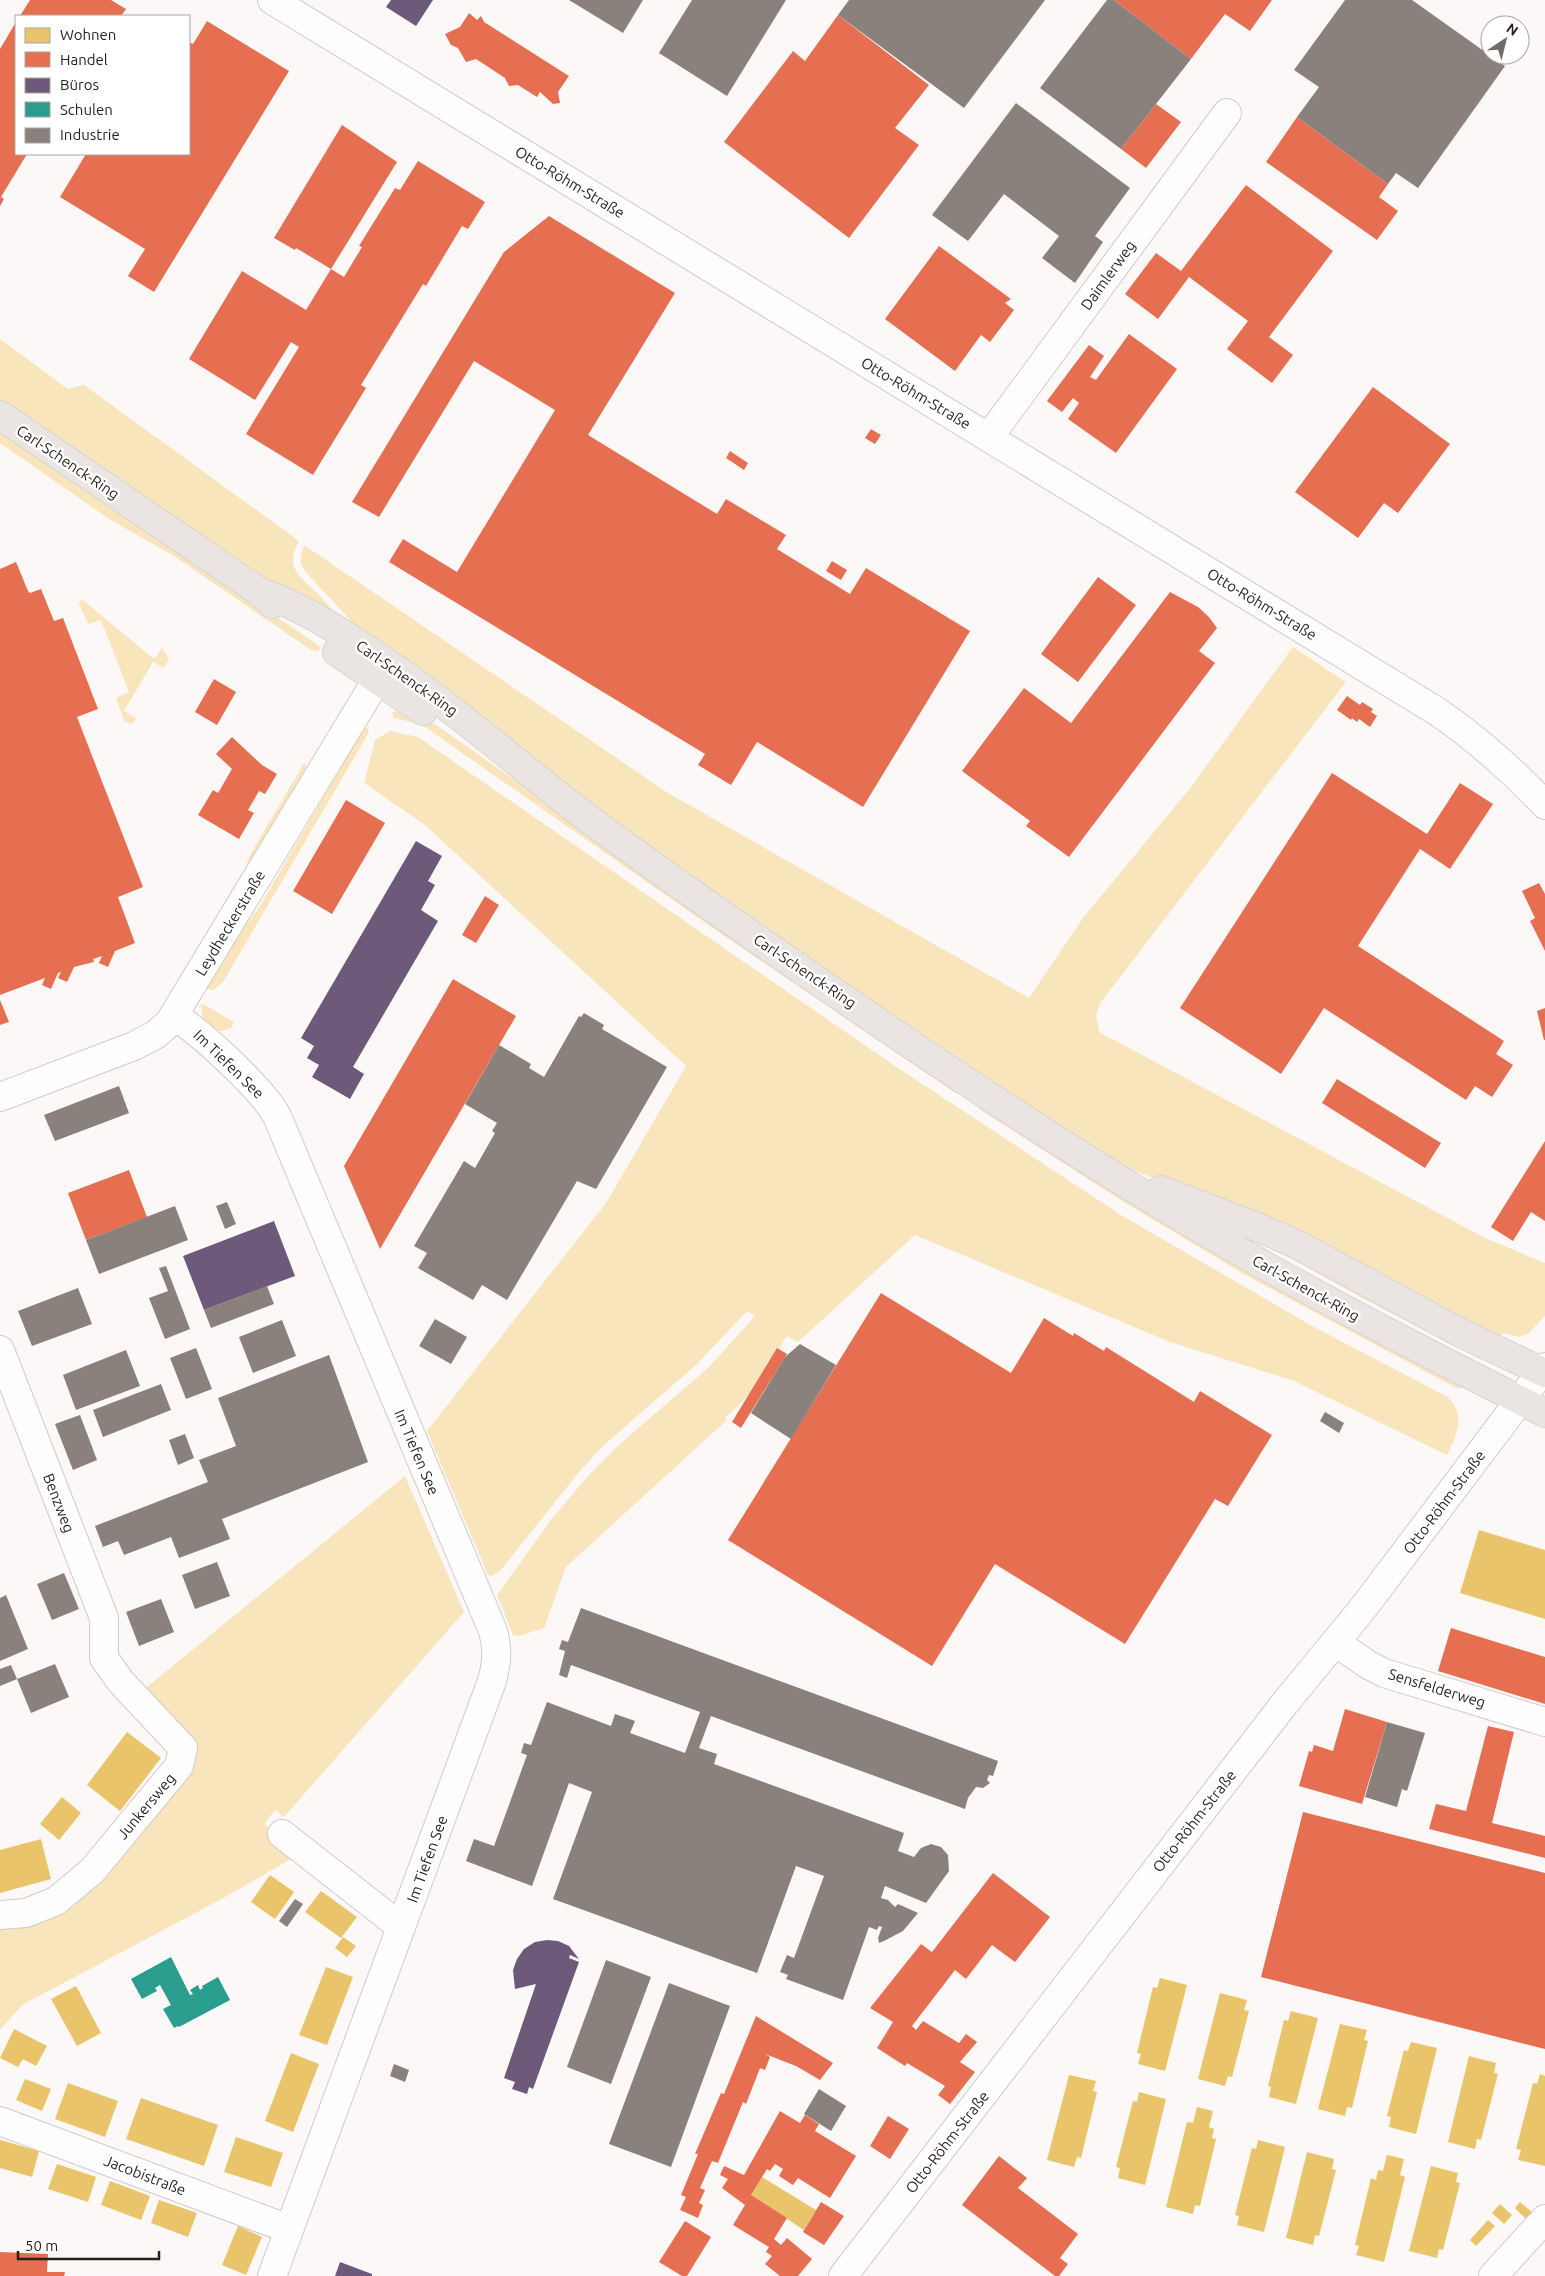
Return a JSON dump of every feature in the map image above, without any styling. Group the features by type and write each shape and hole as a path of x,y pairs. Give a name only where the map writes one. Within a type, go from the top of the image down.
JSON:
{"main road":[{"name":"Carl-Schenck-Ring","path":"0,415 260,592 314,614 444,725 542,783 684,888 968,1082 1073,1151 1320,1297 1545,1412"},
{"name":"Carl-Schenck-Ring","path":"1073,1151 1298,1246 1459,1332 1544,1370"}],"street":[{"name":"Otto-Röhm-Straße","path":"272,0 1438,712 1461,728 1519,777 1545,806"},
{"name":"Daimlerweg","path":"989,437 1227,114"},
{"name":"Leydheckerstraße","path":"0,1097 134,1046 160,1032 174,1016 382,672"},
{"name":"Im Tiefen See","path":"174,1016 189,1026 244,1077 265,1098 277,1116 496,1640 497,1663 492,1681 272,2276"},
{"name":"Benzweg","path":"0,1350 104,1618 104,1658"},
{"name":"Otto-Röhm-Straße","path":"844,2276 1284,1703 1335,1642 1544,1370"},
{"name":"Sensfelderweg","path":"1335,1642 1367,1664 1384,1672 1545,1722"},
{"name":"Junkersweg","path":"0,1915 26,1913 56,1901 92,1871 178,1766 183,1748 121,1682 104,1658"},
{"path":"282,1834 402,1927"},
{"name":"Jacobistraße","path":"0,2121 290,2229"},
{"path":"1493,2276 1545,2219"}],"shaded area":[{"path":"0,339 68,389 84,385 299,541 293,559 294,566 301,577 338,616 339,623 222,555 0,403"},
{"path":"0,428 321,647 318,651 311,650 174,556 109,519 0,443"},
{"path":"304,545 668,793 1029,998 1083,918 1191,787 1293,647 1346,682 1101,1002 1096,1015 1099,1032 1485,1238 1545,1263 1545,1316 1529,1333 1520,1337 1503,1333 1497,1337 1271,1220 1137,1172 1053,1125 612,823 350,631 354,624 309,576 301,564"},
{"path":"83,600 154,659 162,648 169,659 164,668 153,662 124,711 136,718 132,724 124,721 116,698 129,692 101,620 88,624 78,602"},
{"path":"398,711 429,720 963,1094 954,1092 717,931 425,727 394,718 392,712"},
{"path":"369,726 368,734 223,982 213,990 204,988 229,945 257,911 363,730"},
{"path":"390,731 418,737 895,1066 1121,1215 1312,1326 1446,1396 1456,1409 1458,1416 1457,1431 1447,1455 1294,1381 1170,1342 915,1235 798,1342 787,1336 748,1396 725,1418 727,1420 566,1567 544,1628 519,1636 513,1635 497,1595 550,1521 588,1476 622,1442 708,1368 755,1316 747,1311 696,1365 604,1445 579,1472 500,1571 491,1576 488,1575 427,1431 606,1203 686,1066 425,825 364,783 375,740"},
{"path":"304,763 306,771 250,864 246,862"},
{"path":"201,1003 234,1022 231,1028 222,1031 209,1031 203,1022"},
{"path":"977,1103 1463,1384 1459,1389 1454,1387 1247,1276 1127,1204 979,1109"},
{"path":"1268,1238 1486,1355 1482,1360 1362,1298 1264,1243"},
{"path":"405,1476 464,1612 284,1817 275,1810 264,1824 309,1860 291,1859 220,1900 22,2005 0,2030 0,1924 34,1917 181,1775 160,1712 147,1687"}],"building: Wohnen":[{"path":"1479,1530 1545,1550 1545,1619 1460,1593"},
{"path":"127,1732 161,1758 120,1811 87,1785"},
{"path":"62,1797 81,1813 59,1840 40,1824"},
{"path":"41,1839 51,1879 0,1893 0,1850"},
{"path":"270,1875 294,1892 275,1919 251,1902"},
{"path":"321,1891 357,1917 341,1938 305,1912"},
{"path":"343,1937 356,1946 347,1957 335,1948"},
{"path":"326,1967 353,1977 327,2045 299,2035"},
{"path":"1160,1978 1187,1985 1165,2071 1138,2064 1141,2054 1137,2053 1153,1987 1157,1988"},
{"path":"76,1986 101,2033 77,2046 51,1999"},
{"path":"1220,1993 1247,2000 1244,2010 1249,2011 1232,2077 1228,2076 1225,2086 1198,2079"},
{"path":"1291,2011 1318,2018 1296,2104 1269,2097 1271,2087 1268,2086 1284,2020 1288,2021"},
{"path":"1340,2024 1367,2030 1364,2040 1368,2041 1352,2108 1347,2107 1345,2116 1318,2109"},
{"path":"14,2029 47,2046 36,2066 23,2059 18,2067 0,2058"},
{"path":"1411,2042 1437,2048 1416,2134 1389,2127 1391,2117 1387,2116 1404,2050 1408,2051"},
{"path":"291,2053 319,2064 293,2132 265,2121"},
{"path":"1469,2056 1496,2063 1494,2073 1498,2074 1481,2140 1477,2139 1475,2149 1448,2142"},
{"path":"1540,2074 1545,2076 1545,2166 1518,2160 1521,2150 1516,2149 1533,2083 1537,2084"},
{"path":"1069,2075 1096,2081 1093,2091 1097,2092 1081,2158 1077,2157 1074,2167 1047,2160"},
{"path":"25,2079 51,2089 42,2111 16,2100"},
{"path":"68,2083 118,2101 105,2137 55,2119"},
{"path":"1139,2092 1166,2099 1145,2185 1118,2178 1120,2168 1116,2167 1133,2101 1137,2102"},
{"path":"141,2098 218,2125 204,2166 126,2139"},
{"path":"1197,2107 1213,2111 1209,2127 1214,2129 1212,2138 1216,2139 1200,2206 1195,2205 1193,2214 1166,2207 1187,2122 1193,2123"},
{"path":"236,2137 283,2153 271,2187 224,2172"},
{"path":"0,2140 39,2151 32,2177 0,2168"},
{"path":"1258,2140 1285,2147 1264,2232 1237,2225 1239,2216 1235,2215 1252,2148 1256,2149"},
{"path":"1307,2152 1334,2159 1332,2169 1336,2170 1319,2236 1315,2235 1313,2245 1286,2238"},
{"path":"1387,2155 1404,2159 1400,2175 1405,2177 1384,2262 1356,2255 1359,2246 1355,2245 1371,2178 1376,2180 1378,2170 1383,2171"},
{"path":"57,2164 96,2177 88,2202 48,2189"},
{"path":"1431,2166 1458,2173 1456,2182 1460,2183 1443,2250 1439,2249 1437,2258 1409,2251"},
{"path":"762,2177 816,2210 804,2230 751,2195"},
{"path":"110,2181 150,2196 141,2220 101,2205"},
{"path":"159,2200 197,2213 188,2237 151,2223"},
{"path":"1520,2202 1533,2213 1527,2220 1515,2208"},
{"path":"1500,2204 1512,2215 1504,2224 1492,2213"},
{"path":"1488,2220 1495,2226 1476,2246 1470,2240"},
{"path":"238,2226 262,2237 246,2275 222,2265"}],"building: Handel":[{"path":"30,0 111,0 126,9 122,15 21,15"},
{"path":"1114,0 1272,0 1250,31 1225,14 1191,59"},
{"path":"469,13 477,20 481,16 484,22 569,76 558,92 560,103 553,104 540,92 537,97 518,85 509,86 505,78 476,59 466,62 458,48 451,45 445,34 460,27"},
{"path":"838,15 929,85 895,128 919,145 849,238 724,142 793,51 805,61"},
{"path":"207,21 289,71 154,292 128,276 145,249 60,197 85,155 190,155 190,42 193,44"},
{"path":"15,24 15,155 26,155 1,197 4,199 0,206 0,49"},
{"path":"1156,104 1181,122 1146,168 1121,149"},
{"path":"1297,117 1388,184 1379,197 1398,211 1377,240 1266,162"},
{"path":"342,125 397,162 331,269 296,248 295,250 274,238"},
{"path":"418,161 485,202 468,229 462,226 426,286 423,284 361,385 366,388 313,475 246,434 299,347 291,342 255,400 189,359 242,271 306,310 331,269 344,277 362,247 359,246 395,188 400,190"},
{"path":"1246,185 1333,251 1269,337 1293,355 1272,383 1227,349 1248,321 1189,277 1158,319 1125,294 1156,253 1181,271"},
{"path":"549,216 675,293 588,435 717,514 726,499 786,535 777,549 850,594 866,568 970,631 863,807 757,742 731,785 698,765 705,754 389,562 403,539 457,572 555,410 474,361 379,517 352,502 504,252"},
{"path":"939,246 1011,299 1005,303 1014,310 990,342 981,335 955,371 885,319"},
{"path":"1129,334 1177,369 1116,453 1068,419 1079,403 1073,398 1062,412 1047,401 1089,345 1104,356 1090,377 1096,380"},
{"path":"1373,387 1450,444 1398,513 1384,503 1358,538 1295,492"},
{"path":"871,429 881,435 875,444 865,438"},
{"path":"730,451 748,463 744,470 726,458"},
{"path":"832,561 847,570 841,580 826,571"},
{"path":"16,562 28,591 30,593 41,589 54,621 63,618 98,709 77,717 143,887 118,897 135,943 115,951 108,967 99,963 102,956 93,959 94,962 74,967 67,982 58,978 61,972 58,973 51,989 42,985 45,978 0,995 0,569"},
{"path":"1098,577 1136,605 1078,682 1041,654"},
{"path":"1170,592 1198,607 1217,628 1199,651 1215,663 1069,857 1026,826 1030,821 962,771 1024,688 1071,723"},
{"path":"214,679 236,692 217,725 195,712"},
{"path":"1347,696 1360,705 1362,702 1373,709 1371,712 1377,716 1370,727 1359,719 1357,722 1352,718 1351,720 1337,710"},
{"path":"232,737 262,765 277,774 265,794 259,791 248,810 254,813 239,839 198,815 213,790 218,793 232,769 216,754"},
{"path":"1332,773 1427,834 1460,783 1493,804 1450,869 1420,849 1358,946 1504,1041 1496,1054 1513,1065 1492,1097 1475,1086 1466,1100 1324,1008 1281,1074 1180,1008"},
{"path":"346,800 385,823 332,914 293,891"},
{"path":"1539,883 1545,894 1545,951 1530,921 1535,918 1522,891"},
{"path":"485,896 499,905 476,943 462,935"},
{"path":"453,979 516,1016 380,1249 344,1166"},
{"path":"0,1000 9,1022 0,1025"},
{"path":"1545,1008 1545,1040 1544,1040 1537,1011"},
{"path":"1337,1079 1441,1143 1425,1168 1322,1103"},
{"path":"1545,1141 1545,1221 1531,1212 1513,1241 1491,1227"},
{"path":"129,1170 147,1217 86,1240 68,1193"},
{"path":"881,1293 1011,1373 1044,1318 1073,1336 1074,1333 1104,1351 1106,1347 1194,1402 1200,1391 1272,1435 1228,1506 1215,1499 1125,1644 995,1564 932,1666 728,1540"},
{"path":"777,1348 787,1354 741,1428 732,1422"},
{"path":"1451,1628 1545,1657 1545,1704 1438,1671"},
{"path":"1345,1709 1387,1722 1362,1804 1299,1786 1309,1751 1312,1752 1314,1745 1333,1751"},
{"path":"1488,1726 1514,1732 1492,1823 1545,1836 1545,1858 1429,1829 1436,1804 1466,1811"},
{"path":"1303,1812 1545,1873 1545,2049 1261,1977"},
{"path":"993,1873 1050,1917 1015,1962 992,1945 966,1979 955,1970 912,2026 916,2030 923,2021 959,2043 966,2034 977,2042 960,2062 975,2072 950,2104 938,2095 945,2086 907,2063 905,2066 877,2048 893,2022 870,2008 921,1944 932,1952"},
{"path":"756,2016 833,2063 820,2080 796,2066 765,2054 770,2057 765,2070 760,2068 746,2104 743,2102 718,2163 712,2161 700,2188 705,2190 699,2203 703,2205 698,2218 680,2210 686,2197 681,2195 698,2154 695,2154 721,2093 724,2094"},
{"path":"780,2111 800,2123 805,2115 819,2124 815,2131 856,2156 830,2198 798,2178 793,2185 779,2176 783,2169 775,2164 770,2171 767,2169 751,2195 787,2218 774,2239 781,2245 787,2238 812,2259 798,2276 780,2276 765,2264 772,2256 766,2252 769,2247 733,2225 745,2205 722,2188 728,2179 720,2175 724,2166 744,2175"},
{"path":"888,2116 909,2129 890,2159 870,2146"},
{"path":"999,2156 1027,2178 1018,2188 1078,2234 1060,2258 1068,2264 1059,2276 1055,2276 962,2205"},
{"path":"821,2202 844,2216 824,2245 803,2232"},
{"path":"685,2221 711,2237 687,2276 682,2276 659,2262"},
{"path":"0,2252 48,2254 47,2272 65,2272 64,2276 0,2276"}],"building: Büros":[{"path":"391,0 433,0 416,26 386,7"},
{"path":"416,841 442,856 428,881 435,885 421,910 438,921 353,1067 364,1074 350,1099 312,1077 319,1065 307,1058 314,1046 301,1038"},
{"path":"274,1221 295,1276 204,1310 183,1256"},
{"path":"558,1941 569,1946 579,1959 570,1955 569,1958 579,1962 533,2089 529,2087 527,2094 512,2089 515,2082 504,2078 536,1984 515,1989 513,1970 517,1959 524,1949 535,1942"},
{"path":"340,2262 372,2274 372,2276 335,2276"}],"building: Schulen":[{"path":"171,1957 190,1995 193,1994 190,1990 198,1985 200,1990 203,1988 202,1986 218,1977 230,2000 174,2028 163,2009 171,2005 160,1985 155,1988 157,1991 142,1999 131,1979"}],"building: Industrie":[{"path":"569,0 643,0 623,33"},
{"path":"692,0 786,0 727,96 659,53"},
{"path":"849,0 1045,0 964,108 838,15"},
{"path":"1107,0 1114,0 1191,59 1121,149 1040,88"},
{"path":"1345,0 1412,0 1480,48 1480,65 1505,66 1418,188 1396,173 1388,184 1297,117 1319,87 1294,70"},
{"path":"1016,103 1130,188 1095,236 1103,242 1075,283 1042,258 1059,236 1004,194 968,241 932,215"},
{"path":"584,1013 604,1025 602,1029 667,1067 596,1189 577,1181 507,1300 482,1285 473,1300 418,1268 427,1253 414,1246 464,1161 475,1168 495,1133 492,1131 497,1123 465,1104 499,1045 531,1064 529,1068 544,1077 579,1016 581,1017"},
{"path":"119,1086 129,1113 55,1141 44,1115"},
{"path":"227,1202 236,1224 225,1229 216,1206"},
{"path":"175,1206 188,1240 99,1274 86,1240"},
{"path":"166,1266 190,1329 165,1339 149,1298 168,1291 159,1268"},
{"path":"267,1286 274,1304 211,1328 204,1310"},
{"path":"78,1288 92,1324 32,1346 18,1311"},
{"path":"435,1319 467,1337 451,1364 419,1346"},
{"path":"282,1320 296,1356 253,1373 239,1337"},
{"path":"800,1344 836,1365 791,1439 751,1413 785,1357"},
{"path":"196,1348 212,1389 186,1399 170,1358"},
{"path":"126,1350 140,1386 76,1410 63,1375"},
{"path":"329,1355 368,1462 222,1519 230,1539 179,1558 171,1537 124,1555 118,1541 103,1547 95,1526 208,1482 199,1460 236,1446 218,1398"},
{"path":"161,1384 171,1410 103,1437 93,1410"},
{"path":"1325,1412 1344,1423 1339,1433 1320,1421"},
{"path":"80,1415 97,1460 73,1470 55,1424"},
{"path":"185,1434 194,1458 178,1465 169,1440"},
{"path":"217,1562 230,1596 195,1609 182,1575"},
{"path":"64,1573 79,1609 52,1620 37,1584"},
{"path":"6,1595 28,1649 0,1661 0,1598"},
{"path":"161,1599 174,1632 139,1646 126,1612"},
{"path":"581,1608 998,1761 993,1776 989,1775 987,1780 990,1783 983,1788 976,1787 968,1798 965,1809 711,1716 699,1748 717,1754 714,1764 904,1833 898,1851 914,1857 921,1848 931,1844 941,1847 948,1855 949,1871 926,1903 885,1886 881,1898 888,1900 895,1907 898,1904 918,1913 903,1931 879,1943 878,1938 882,1927 879,1926 877,1930 869,1927 843,2000 786,1979 788,1975 780,1972 787,1955 794,1958 824,1876 796,1866 757,1973 553,1899 592,1792 569,1783 532,1886 466,1861 474,1839 494,1846 527,1755 521,1753 524,1743 531,1745 547,1702 611,1726 615,1714 635,1721 630,1733 685,1753 700,1712 571,1665 567,1678 559,1675 565,1651 559,1649 562,1640 568,1642"},
{"path":"55,1664 69,1697 31,1713 17,1679"},
{"path":"11,1665 17,1679 0,1686 0,1669"},
{"path":"1387,1722 1425,1733 1407,1791 1402,1789 1397,1807 1365,1797"},
{"path":"295,1899 303,1904 287,1927 279,1921"},
{"path":"606,1960 651,1977 611,2084 567,2067"},
{"path":"669,1983 730,2006 671,2167 609,2144"},
{"path":"394,2064 409,2070 405,2082 390,2076"},
{"path":"819,2089 846,2106 831,2131 804,2114"}]}
